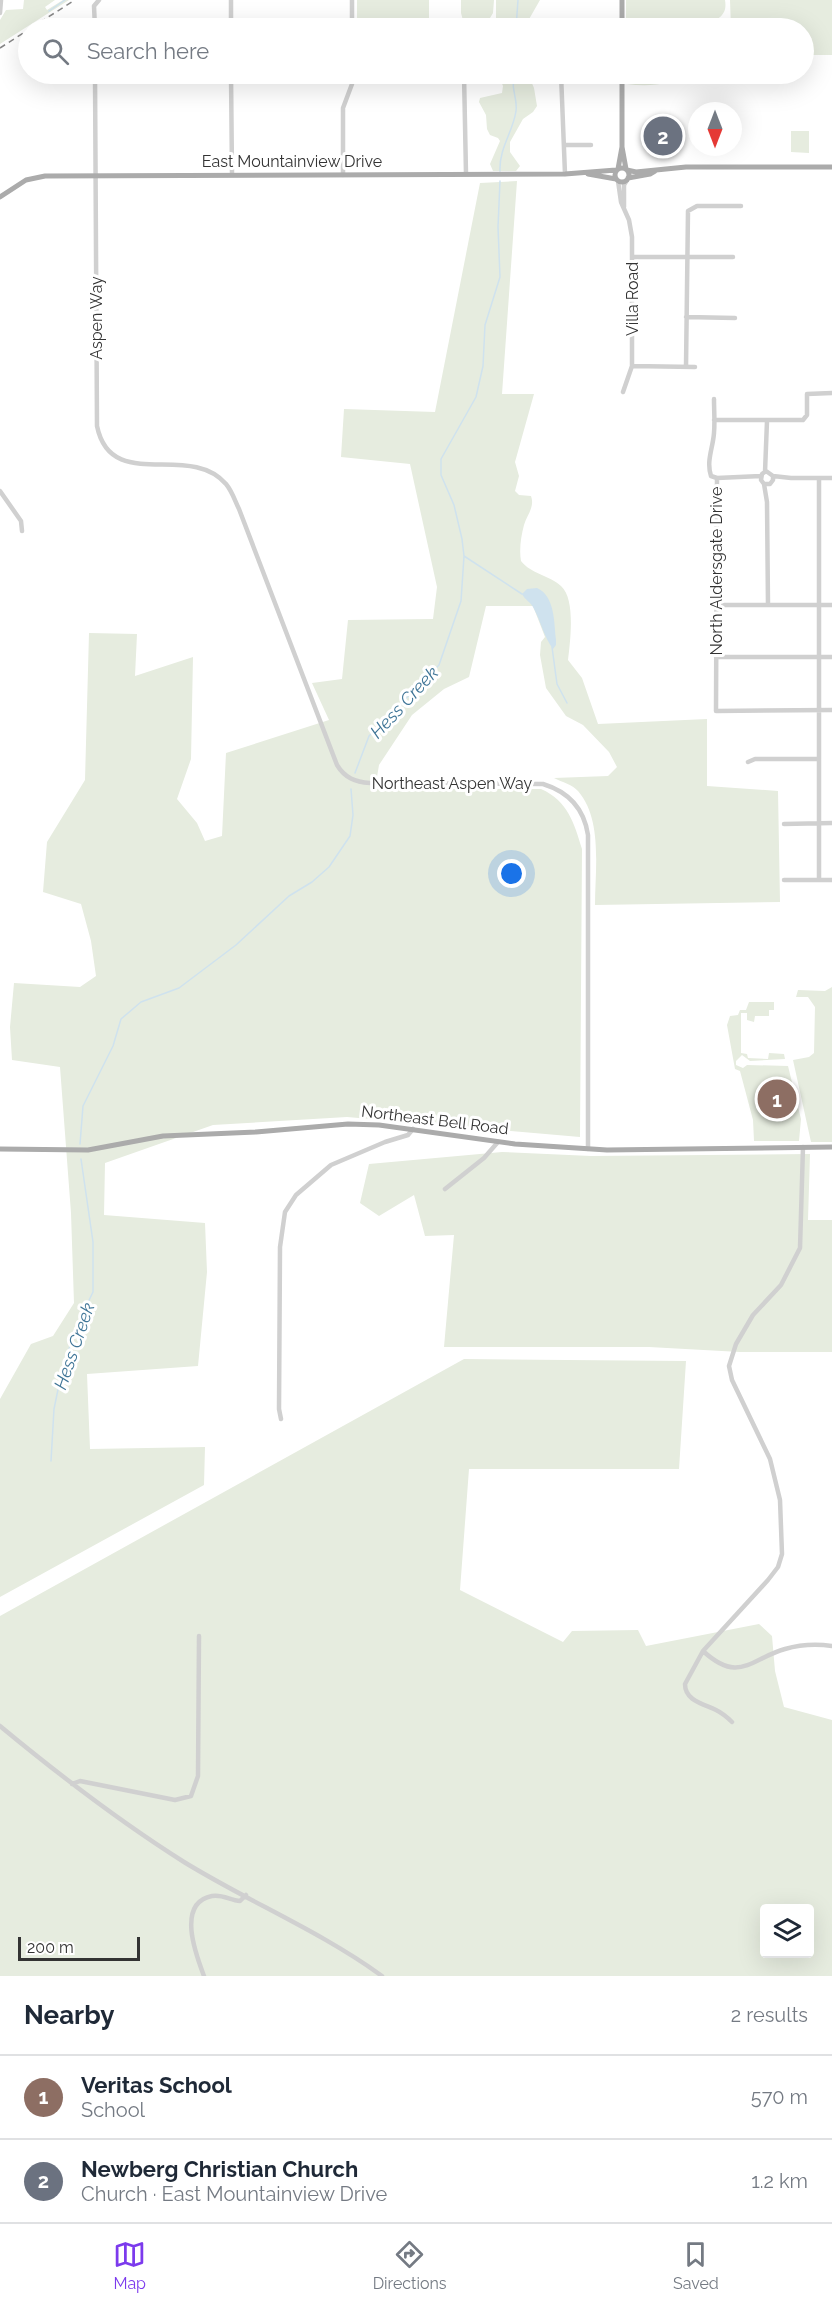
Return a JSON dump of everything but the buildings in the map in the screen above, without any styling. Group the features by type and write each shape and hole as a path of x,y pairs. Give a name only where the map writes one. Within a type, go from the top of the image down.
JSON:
{"main road":[{"path":"622,0 622,18"},
{"path":"617,180 622,147 622,84"},
{"path":"622,147 627,179 656,171"},
{"path":"627,169 656,171 686,167 832,167"},
{"name":"East Mountainview Drive","path":"0,196 15,186 36,177 232,174 588,174 627,169"},
{"name":"East Mountainview Drive","path":"588,174 617,180 627,179"},
{"name":"Northeast Bell Road","path":"0,1149 88,1150 163,1136 249,1133 328,1125 368,1124 498,1142 588,1149 832,1147"}],"street":[{"path":"0,14 1,0"},
{"path":"94,18 95,3 99,0"},
{"path":"231,0 231,18"},
{"path":"352,0 352,18"},
{"path":"88,12 94,12"},
{"name":"Aspen Way","path":"95,84 98,435 111,454 126,462 189,465 212,472"},
{"path":"231,84 232,174"},
{"path":"343,175 343,108 352,84"},
{"path":"464,84 466,174"},
{"path":"561,84 561,108 565,126 565,174"},
{"path":"565,145 591,145"},
{"name":"Villa Road","path":"624,207 624,185 627,179"},
{"name":"Villa Road","path":"617,180 621,202 631,228 632,257 632,366 623,392"},
{"path":"686,368 686,218 690,208 697,206 741,206"},
{"path":"632,257 733,257"},
{"path":"686,317 735,318"},
{"path":"632,366 695,367"},
{"path":"714,420 802,420 807,415 807,394 832,393"},
{"name":"North Aldersgate Drive","path":"714,399 714,437 709,454 711,476 717,478 716,711 819,710"},
{"path":"767,421 768,605"},
{"name":"Northeast Aspen Way","path":"212,472 225,483 234,499 337,765 346,776 353,780 370,783 543,784 566,793 580,808 588,835 588,1149"},
{"path":"717,478 832,478"},
{"path":"819,478 819,880"},
{"path":"0,490 21,521 22,531"},
{"path":"716,605 832,604"},
{"path":"716,657 832,657"},
{"path":"819,710 832,710"},
{"path":"748,762 755,759 819,759"},
{"path":"784,824 832,824"},
{"path":"784,880 832,880"},
{"path":"281,1419 279,1409 280,1247 285,1212 296,1195 331,1165 384,1142 408,1135 413,1130"},
{"path":"445,1189 484,1158 498,1142"},
{"path":"732,1722 718,1711 694,1700 687,1694 685,1684 703,1651 768,1580 778,1567 782,1554 781,1507 772,1466 732,1380 729,1366 732,1352 748,1322 759,1307 781,1286 800,1248 803,1148"},
{"path":"72,1784 80,1781 175,1800 191,1796 198,1776 199,1636"},
{"path":"703,1651 721,1664 744,1667 784,1649 832,1646"},
{"path":"0,1726 72,1784 185,1862 336,1946 382,1976"},
{"path":"204,1976 193,1943 192,1919 197,1904 215,1895 240,1901 246,1895"}],"shaded area":[{"path":"24,0 55,0 45,7 47,10 63,0 69,0 41,18 18,18 18,33 0,44 0,20 6,10 23,9"},
{"path":"357,0 429,0 429,18 357,18"},
{"path":"461,0 494,0 493,13 490,18 462,18"},
{"path":"496,0 540,0 530,18 496,18"},
{"path":"626,0 725,0 725,10 719,18 626,18"},
{"path":"730,0 832,0 832,55 814,55 814,18 731,18"},
{"path":"502,84 532,84 537,106 523,119 510,142 510,152 520,166 516,171 493,171 490,164 500,141 490,135 486,115 479,102 480,98 502,93"},
{"path":"791,131 809,131 809,153 791,152"},
{"path":"517,181 502,394 534,394 515,462 519,476 515,491 519,495 531,496 532,500 522,534 521,561 530,569 556,582 566,592 571,622 568,660 582,678 598,724 707,719 707,786 778,791 780,902 595,905 596,846 591,816 578,791 554,778 608,776 617,767 609,752 583,725 566,716 546,688 540,655 541,642 545,637 533,606 486,606 469,677 444,689 412,715 379,765 375,789 541,789 558,800 569,814 582,849 580,1137 347,1117 213,1125 105,1163 104,1215 205,1223 207,1272 198,1366 87,1374 90,1449 205,1447 204,1485 0,1597 0,1399 31,1344 53,1336 74,1303 71,1213 60,1067 12,1060 10,1027 14,983 80,987 96,976 91,941 81,904 43,892 47,842 85,780 89,633 137,634 135,676 193,657 191,759 177,799 197,823 205,841 222,836 226,753 329,720 312,683 342,679 348,620 433,619 437,587 410,464 341,457 344,409 435,412 480,183"},
{"path":"832,987 832,1142 811,1142 793,1060 809,1057 814,1053 815,1007 808,997 796,997 798,990 825,991"},
{"path":"749,1002 774,1002 774,1010 769,1010 769,1016 755,1016 754,1022 747,1020 747,1013 741,1013 741,1053 747,1054 748,1058 768,1059 769,1053 784,1054 785,1059 750,1061 742,1055 736,1061 736,1065 743,1068 747,1065 788,1066 801,1119 799,1141 754,1141 753,1120 740,1071 735,1069 727,1025 730,1016 738,1015 740,1010 746,1010"},
{"path":"502,1152 591,1156 810,1154 808,1220 832,1220 832,1352 740,1352 649,1347 444,1347 454,1235 425,1236 414,1195 379,1216 360,1203 369,1164"},
{"path":"464,1359 686,1361 679,1469 469,1469 460,1590 563,1642 572,1631 638,1630 646,1646 759,1624 772,1636 775,1671 784,1707 832,1720 832,1976 0,1976 0,1616"}],"water":[{"path":"537,588 547,597 552,610 556,640 553,649 533,607 522,594 527,589"}],"waterway":[{"path":"49,11 65,0"},
{"name":"Hess Creek","path":"517,18 518,0"},
{"name":"Hess Creek","path":"500,171 504,147 516,111 513,84"},
{"name":"Hess Creek","path":"355,773 369,736 439,665 461,601 464,556 462,539 454,505 441,475 441,459 476,397 483,366 485,325 500,277 498,227 500,181"},
{"path":"464,556 522,594"},
{"path":"552,647 557,684 567,703"},
{"name":"Hess Creek","path":"80,1144 83,1106 113,1046 121,1019 141,1002 179,988 236,945 289,896 312,882 329,867 350,836 353,815 351,789"},
{"name":"Hess Creek","path":"51,1461 54,1409 62,1370 77,1325 93,1292 93,1242 81,1159"}],"railway":[{"path":"47,18 75,0"},
{"path":"0,48 18,36"}],"place":[{"name":"Newberg Christian Church","path":"663,136"},
{"name":"Veritas School","path":"777,1099"}]}
